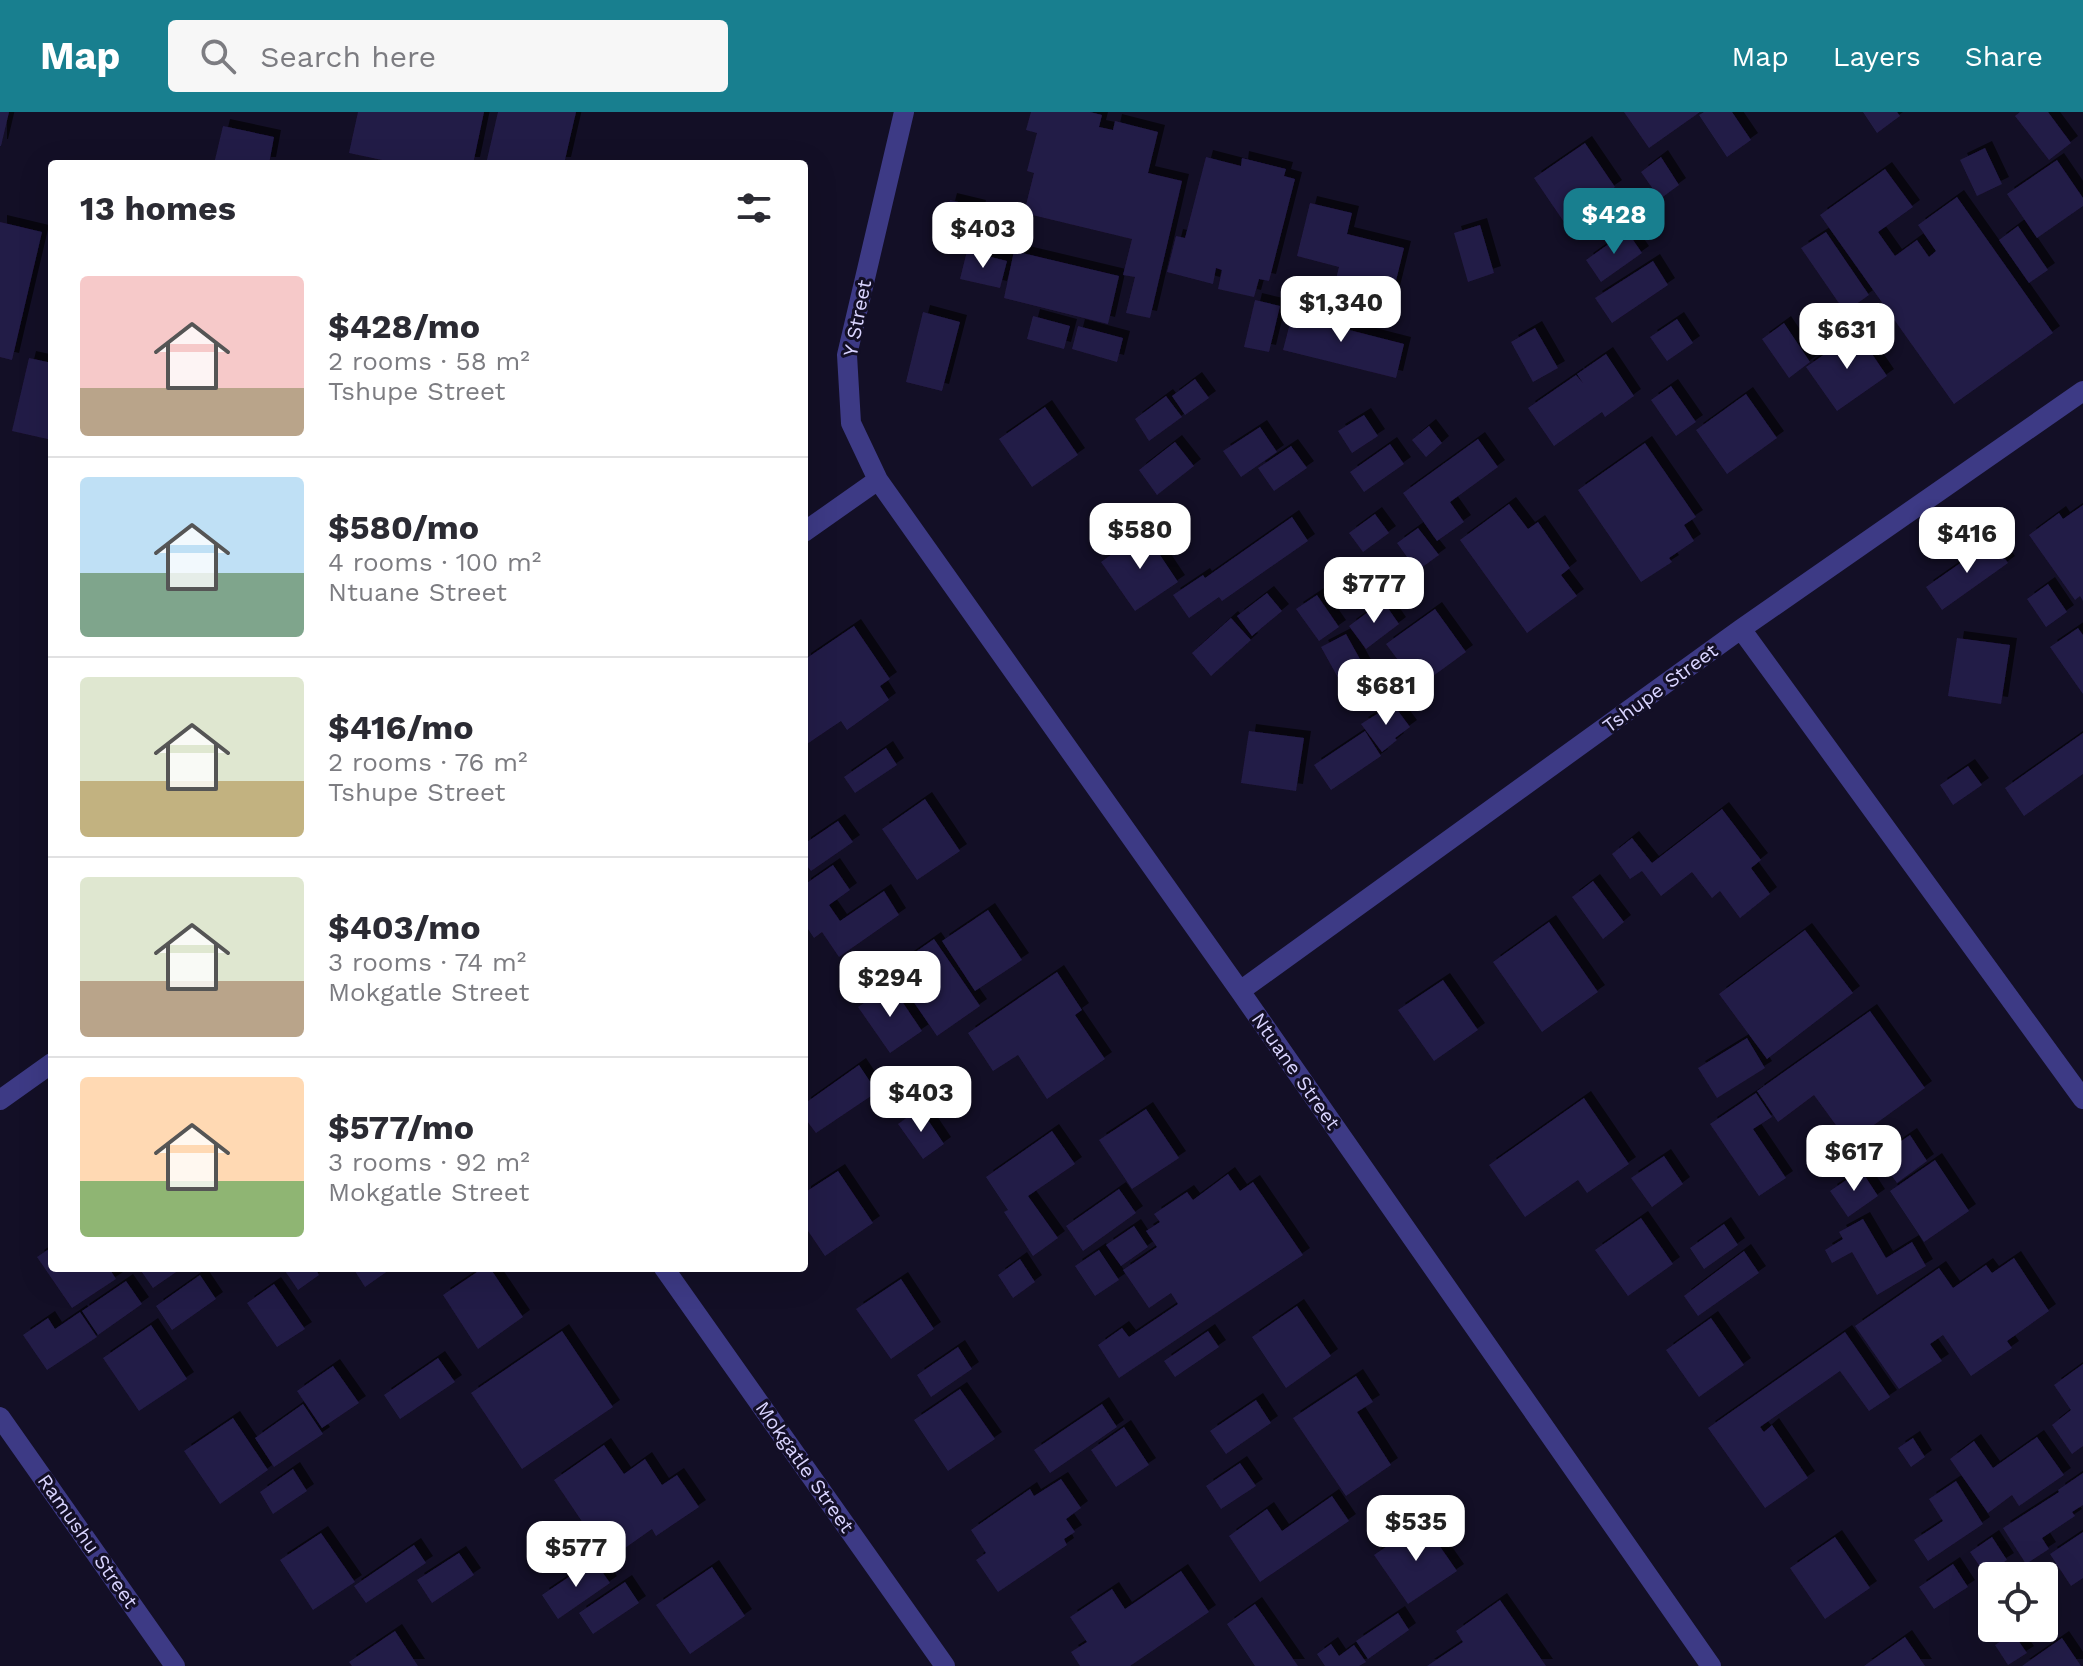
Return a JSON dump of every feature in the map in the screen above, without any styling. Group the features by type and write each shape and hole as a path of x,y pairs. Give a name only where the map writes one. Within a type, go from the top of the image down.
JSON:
{"street":[{"name":"Y Street","path":"878,480 851,423 847,355 904,112"},
{"name":"Tshupe Street","path":"1240,991 1741,629 2083,391"},
{"path":"808,529 878,480"},
{"name":"Ntuane Street","path":"878,480 1240,991 1711,1666"},
{"path":"1741,629 2083,1099"},
{"path":"0,1100 48,1066"},
{"name":"Mokgatle Street","path":"667,1272 945,1666"},
{"name":"Ramushu Street","path":"0,1417 175,1666"}],"building":[{"path":"0,112 9,112 1,146 0,146"},
{"path":"358,112 484,112 474,160 382,160 349,153"},
{"path":"498,112 576,112 565,160 487,160"},
{"path":"1031,112 1090,112 1102,115 1099,127 1113,130 1115,121 1158,132 1148,173 1182,181 1150,318 1126,313 1135,277 1123,275 1132,239 1024,213 1034,173 1027,171 1037,133 1026,130"},
{"path":"1624,112 1700,112 1649,148"},
{"path":"1704,112 1732,112 1751,140 1727,157 1699,115"},
{"path":"1863,112 1897,112 1900,116 1877,133"},
{"path":"2020,112 2048,112 2071,143 2049,160 2015,116"},
{"path":"223,126 274,137 270,160 215,160"},
{"path":"1585,143 1615,187 1564,222 1534,178"},
{"path":"1985,148 2002,184 1977,196 1960,160"},
{"path":"1206,157 1241,166 1242,158 1286,169 1284,176 1295,179 1269,281 1259,279 1254,297 1218,289 1222,270 1216,268 1213,284 1167,272 1176,236 1185,238"},
{"path":"1661,157 1679,185 1660,199 1641,172"},
{"path":"2057,160 2083,198 2083,206 2037,238 2007,194"},
{"path":"1885,169 1913,207 1878,232 1895,256 1917,240 1929,257 1936,251 1918,225 1957,197 2053,333 1954,404 1820,215"},
{"path":"950,200 979,207 971,242 941,235"},
{"path":"1310,203 1352,213 1347,234 1404,248 1390,305 1333,291 1339,267 1297,256"},
{"path":"0,222 42,232 12,360 0,357"},
{"path":"1480,225 1494,273 1468,282 1454,233"},
{"path":"2018,226 2048,270 2029,283 1999,240"},
{"path":"1627,231 1642,253 1601,282 1586,260"},
{"path":"1826,232 1869,295 1845,312 1801,248"},
{"path":"967,251 1007,261 1000,288 960,279"},
{"path":"1014,251 1119,276 1108,324 1004,298"},
{"path":"1653,261 1668,285 1612,323 1595,298"},
{"path":"1255,300 1280,306 1269,352 1244,347"},
{"path":"1295,304 1325,311 1322,323 1404,344 1396,378 1283,350"},
{"path":"923,312 960,322 942,391 906,382"},
{"path":"1033,316 1070,326 1064,349 1027,339"},
{"path":"1677,319 1693,343 1667,361 1650,337"},
{"path":"1784,323 1810,362 1789,378 1762,339"},
{"path":"1078,326 1123,338 1117,362 1072,349"},
{"path":"1535,328 1558,368 1533,382 1511,342"},
{"path":"1857,332 1887,376 1837,411 1806,367"},
{"path":"1606,354 1634,396 1605,417 1602,412 1554,446 1528,408 1576,375 1583,383 1577,374"},
{"path":"29,358 48,362 48,439 12,431"},
{"path":"1195,379 1209,398 1185,415 1172,396"},
{"path":"1671,386 1696,422 1676,436 1651,400"},
{"path":"1746,394 1777,438 1727,474 1696,430"},
{"path":"1166,396 1182,417 1149,441 1135,419"},
{"path":"1045,407 1078,455 1032,487 999,439"},
{"path":"1364,415 1378,436 1352,453 1338,431"},
{"path":"1429,426 1442,443 1426,457 1412,440"},
{"path":"1260,427 1277,452 1241,477 1223,451"},
{"path":"1478,439 1498,467 1450,502 1464,522 1437,541 1403,493"},
{"path":"1175,442 1194,466 1157,495 1139,470"},
{"path":"1645,443 1696,517 1684,525 1694,541 1669,558 1672,562 1641,582 1578,490"},
{"path":"1390,444 1404,464 1364,492 1350,472"},
{"path":"1291,446 1307,468 1274,491 1258,468"},
{"path":"1509,504 1528,529 1538,522 1570,568 1561,575 1577,596 1527,633 1460,540"},
{"path":"2083,505 2083,601 2080,596 2075,600 2029,535 2059,513 2063,519"},
{"path":"1375,514 1389,533 1363,552 1349,533"},
{"path":"1292,517 1308,541 1222,601 1219,597 1189,618 1173,595 1203,575 1205,578"},
{"path":"1418,528 1439,555 1417,571 1397,543"},
{"path":"1144,531 1178,582 1135,611 1101,562"},
{"path":"1992,541 2008,563 1942,610 1926,587"},
{"path":"2048,584 2067,612 2046,627 2027,599"},
{"path":"1267,593 1282,611 1252,636 1237,616"},
{"path":"1317,595 1339,627 1319,641 1296,609"},
{"path":"1383,601 1399,624 1366,649 1349,626"},
{"path":"1435,609 1466,652 1418,687 1386,644"},
{"path":"1231,618 1251,640 1211,676 1192,653"},
{"path":"854,626 890,679 880,686 889,700 847,730 841,721 808,743 808,657"},
{"path":"2078,628 2083,635 2083,694 2050,647"},
{"path":"1346,634 1371,679 1346,692 1321,647"},
{"path":"1957,638 2010,645 2001,704 1948,696"},
{"path":"1393,704 1410,727 1382,752 1361,724"},
{"path":"1249,731 1304,738 1296,791 1241,783"},
{"path":"1365,731 1381,756 1331,790 1314,765"},
{"path":"2083,733 2083,774 2024,816 2005,788"},
{"path":"886,748 897,765 855,793 844,777"},
{"path":"1968,766 1982,785 1953,805 1940,785"},
{"path":"925,799 960,851 917,880 882,829"},
{"path":"1722,809 1761,860 1751,868 1770,894 1740,918 1720,891 1712,898 1692,872 1661,896 1642,871 1630,879 1612,854 1632,838 1652,863"},
{"path":"838,821 853,842 811,871 808,867 808,841"},
{"path":"833,865 850,890 829,905 840,921 884,891 899,915 839,957 822,932 814,938 808,929 808,882"},
{"path":"1593,881 1624,922 1603,939 1572,897"},
{"path":"988,910 1022,960 975,991 942,941"},
{"path":"1549,922 1598,992 1542,1032 1493,962"},
{"path":"1805,930 1853,993 1767,1059 1719,994"},
{"path":"934,939 980,1006 937,1036 891,969"},
{"path":"1057,972 1082,1010 1075,1015 1105,1059 1047,1099 1018,1055 993,1071 968,1033"},
{"path":"1443,980 1478,1030 1434,1061 1398,1010"},
{"path":"891,985 922,1031 890,1053 858,1007"},
{"path":"1870,1011 1925,1088 1849,1143 1814,1095 1778,1122 1757,1091"},
{"path":"1747,1038 1765,1068 1717,1098 1698,1068"},
{"path":"859,1065 877,1092 816,1133 808,1122 808,1101"},
{"path":"1756,1093 1772,1117 1753,1129 1786,1178 1759,1196 1710,1124"},
{"path":"1584,1098 1629,1164 1587,1193 1578,1180 1525,1217 1489,1165"},
{"path":"920,1108 944,1144 923,1159 898,1124"},
{"path":"1146,1109 1179,1158 1132,1189 1099,1140"},
{"path":"1052,1131 1075,1164 1028,1196 1058,1238 1033,1256 1004,1212 1008,1210 986,1177"},
{"path":"1910,1135 1927,1161 1897,1183 1878,1157"},
{"path":"1664,1156 1683,1184 1652,1207 1631,1178"},
{"path":"1935,1160 1969,1211 1924,1242 1890,1191"},
{"path":"1861,1170 1878,1196 1848,1217 1830,1191"},
{"path":"838,1171 873,1223 825,1256 808,1231 808,1190"},
{"path":"1228,1174 1240,1191 1253,1182 1303,1255 1119,1378 1098,1345 1122,1328 1129,1337 1178,1304 1171,1293 1149,1308 1123,1270 1157,1247 1146,1231 1160,1222 1154,1214 1187,1192 1193,1200"},
{"path":"1119,1189 1136,1213 1083,1251 1066,1226"},
{"path":"1641,1218 1673,1264 1628,1296 1595,1250"},
{"path":"1863,1219 1886,1258 1912,1242 1926,1266 1877,1295 1852,1252 1832,1263 1825,1250 1843,1239 1839,1232"},
{"path":"1724,1224 1738,1245 1704,1269 1690,1248"},
{"path":"1134,1226 1148,1247 1121,1266 1106,1245"},
{"path":"48,1250 48,1272 112,1272 116,1279 72,1308 37,1257"},
{"path":"1099,1250 1119,1280 1095,1296 1075,1266"},
{"path":"1744,1251 1759,1273 1698,1316 1684,1296"},
{"path":"2014,1258 2049,1311 2007,1341 2012,1348 1971,1376 1943,1335 1930,1344 1942,1361 1899,1389 1855,1326 1939,1268 1953,1288 1986,1265 1992,1273"},
{"path":"1020,1259 1035,1282 1013,1298 998,1275"},
{"path":"142,1272 176,1272 153,1288"},
{"path":"286,1272 317,1272 319,1275 298,1290"},
{"path":"356,1272 386,1272 365,1287"},
{"path":"477,1272 493,1272 523,1317 478,1349 443,1295"},
{"path":"200,1275 216,1299 172,1330 156,1306"},
{"path":"901,1279 934,1329 891,1359 856,1309"},
{"path":"126,1281 142,1304 98,1335 82,1311"},
{"path":"274,1284 305,1329 277,1347 247,1303"},
{"path":"1297,1306 1331,1356 1286,1388 1252,1337"},
{"path":"80,1312 97,1337 47,1370 23,1335 48,1318 55,1329"},
{"path":"1711,1318 1744,1365 1699,1397 1666,1350"},
{"path":"151,1325 187,1379 139,1411 103,1358"},
{"path":"562,1331 613,1407 522,1469 471,1393"},
{"path":"1208,1331 1219,1347 1175,1377 1164,1361"},
{"path":"1845,1332 1890,1397 1869,1411 1840,1371 1760,1427 1764,1432 1772,1425 1808,1478 1765,1508 1708,1428"},
{"path":"958,1347 972,1369 931,1397 917,1375"},
{"path":"438,1358 455,1382 400,1419 384,1395"},
{"path":"2083,1364 2083,1446 2072,1454 2052,1425 2071,1410 2054,1385"},
{"path":"333,1366 359,1403 322,1428 297,1391"},
{"path":"1356,1376 1373,1402 1357,1412 1391,1465 1346,1496 1293,1418"},
{"path":"960,1389 995,1439 948,1471 914,1420"},
{"path":"1256,1400 1271,1423 1226,1454 1210,1431"},
{"path":"303,1404 323,1434 274,1467 255,1438"},
{"path":"1102,1404 1117,1427 1050,1473 1034,1450"},
{"path":"233,1418 268,1470 220,1504 184,1451"},
{"path":"1124,1427 1149,1465 1116,1487 1091,1450"},
{"path":"2037,1437 2064,1475 2019,1506 2012,1495 1988,1513 1950,1459 1974,1441 1993,1468"},
{"path":"1913,1438 1925,1457 1911,1467 1898,1448"},
{"path":"604,1445 624,1474 645,1459 662,1485 677,1475 699,1507 656,1536 652,1529 608,1560 554,1480"},
{"path":"1240,1463 1256,1486 1221,1509 1206,1486"},
{"path":"293,1469 307,1491 273,1514 260,1492"},
{"path":"2083,1473 2083,1505 2072,1512 2075,1516 2042,1538 2049,1549 2025,1562 2003,1528"},
{"path":"1061,1479 1081,1508 1066,1519 1075,1532 1064,1539 1067,1545 998,1592 976,1560 986,1553 971,1530 1030,1489 1034,1496"},
{"path":"1956,1481 1983,1524 1928,1561 1914,1540 1943,1521 1929,1499"},
{"path":"1332,1496 1349,1521 1260,1582 1229,1536 1267,1509 1282,1531"},
{"path":"1423,1522 1457,1571 1408,1604 1374,1555"},
{"path":"2083,1532 2083,1578 2071,1586 2050,1554"},
{"path":"321,1533 355,1582 313,1610 280,1560"},
{"path":"1835,1537 1870,1588 1825,1619 1790,1568"},
{"path":"1992,1537 2007,1560 1978,1564 1970,1552"},
{"path":"414,1545 426,1563 366,1603 354,1586"},
{"path":"459,1553 474,1575 432,1603 417,1580"},
{"path":"594,1560 610,1583 558,1619 542,1595"},
{"path":"1953,1564 1968,1587 1934,1609 1919,1587"},
{"path":"712,1567 745,1616 690,1654 656,1605"},
{"path":"1181,1571 1209,1612 1130,1666 1080,1666 1071,1652 1087,1642 1070,1617 1112,1589 1125,1609"},
{"path":"625,1582 639,1603 593,1634 579,1613"},
{"path":"1500,1600 1546,1666 1427,1666 1463,1642 1456,1631"},
{"path":"1255,1604 1298,1666 1255,1666 1227,1624"},
{"path":"1398,1613 1409,1630 1368,1659 1356,1641"},
{"path":"395,1631 418,1666 352,1666 349,1662"},
{"path":"1905,1637 1925,1666 1864,1666"},
{"path":"2062,1638 2081,1666 2022,1666 2058,1642"},
{"path":"2000,1642 2019,1642 2027,1653 2008,1665 1995,1645"},
{"path":"1331,1644 1339,1656 1354,1645 1366,1662 1359,1666 1325,1666 1317,1654"}]}
